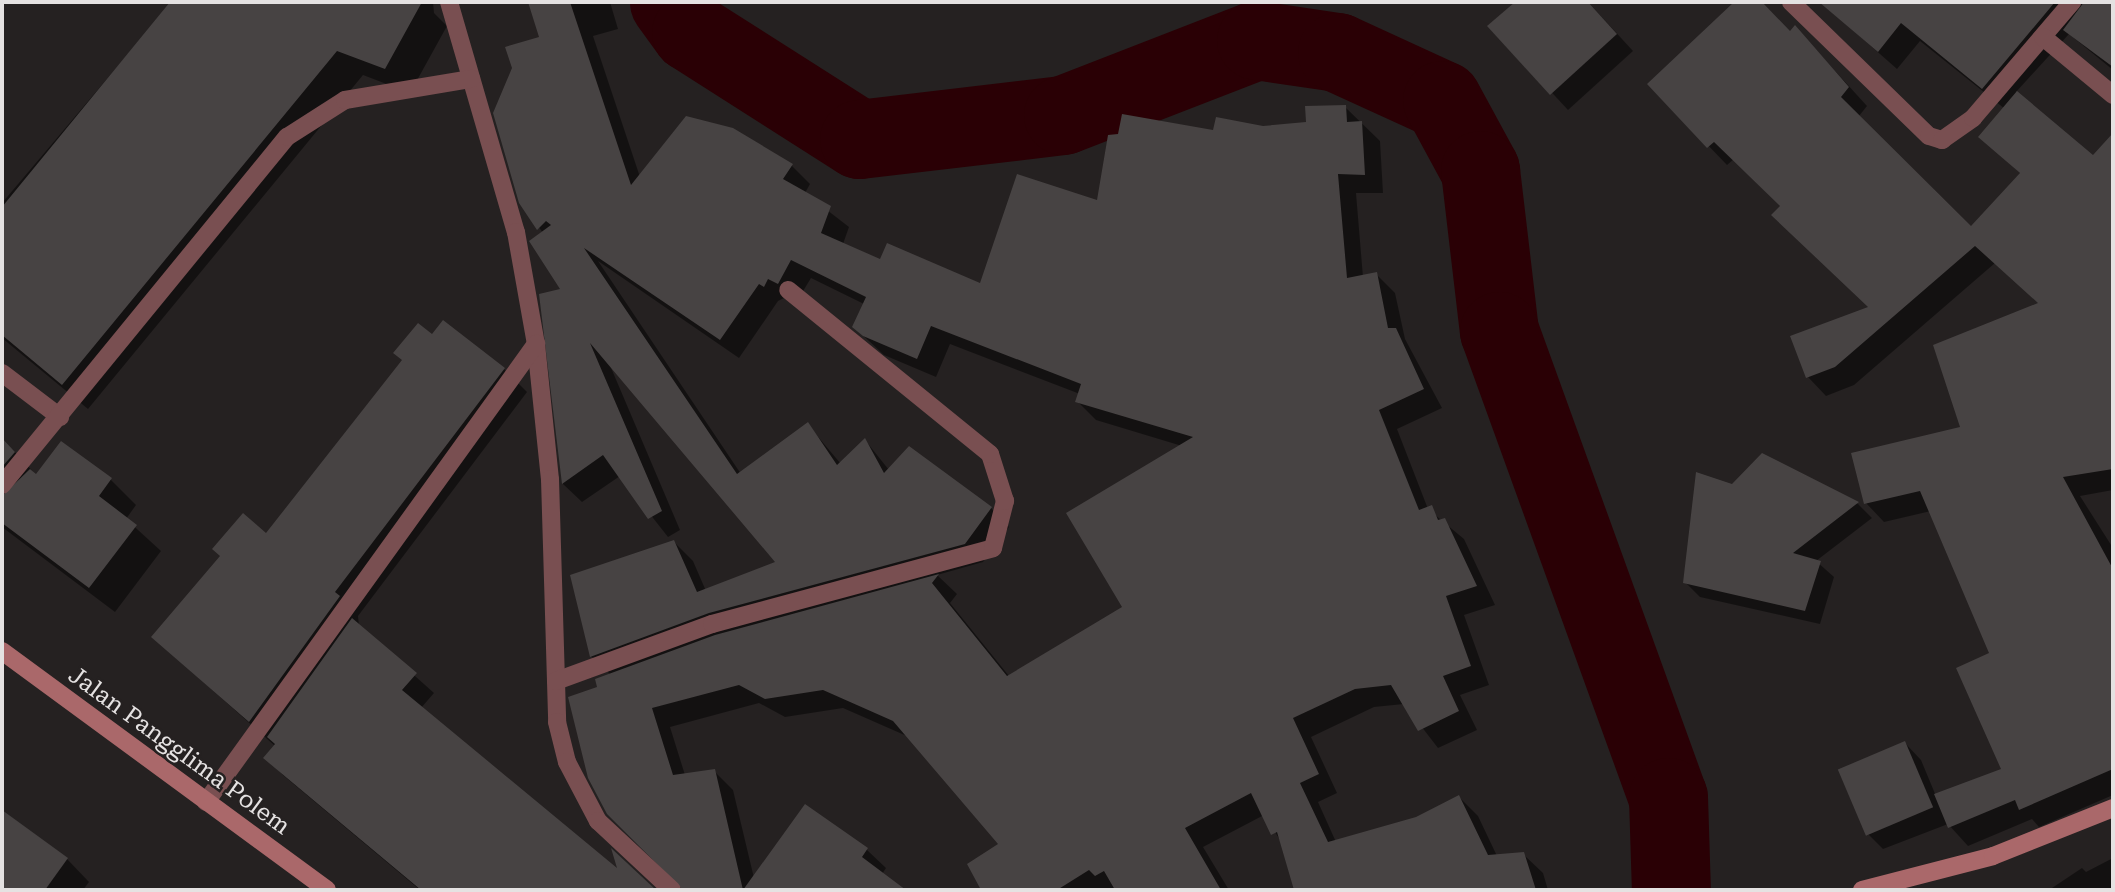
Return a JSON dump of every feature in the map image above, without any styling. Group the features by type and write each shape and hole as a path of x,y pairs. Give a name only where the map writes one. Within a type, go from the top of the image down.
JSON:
{"street":[{"path":"449,2 516,232 536,344 550,480 557,722 579,792 623,848 672,890"},
{"path":"1791,2 1936,139 1973,118 2072,2"},
{"path":"2043,37 2113,95"},
{"path":"2,485 287,137 345,100 471,79"},
{"path":"556,681 712,624 993,548 1005,501 990,454 788,290"},
{"path":"206,802 536,344"},
{"path":"2,373 60,417"},
{"name":"Jalan Pangglima Polem","path":"2,651 327,890"},
{"path":"1862,890 1993,856 2113,808"}],"building":[{"path":"170,2 422,2 385,69 337,51 62,385 2,335 2,207"},
{"path":"528,2 570,2 631,185 686,116 733,128 793,164 783,179 831,206 821,233 880,259 887,243 980,283 1017,174 1097,200 1108,135 1118,134 1122,114 1213,130 1216,117 1263,126 1306,122 1305,106 1346,105 1347,122 1362,121 1365,175 1338,174 1347,278 1377,272 1388,328 1396,328 1424,389 1379,410 1419,510 1432,505 1438,520 1445,518 1477,586 1446,596 1471,666 1443,676 1459,711 1418,731 1391,685 1355,689 1293,718 1319,774 1300,783 1328,842 1416,817 1459,795 1488,855 1524,852 1536,890 1294,890 1277,832 1271,835 1251,793 1185,828 1221,890 1115,890 1104,871 1095,876 1089,870 1057,890 981,890 967,864 998,844 893,721 823,690 765,699 739,685 652,708 673,775 715,769 743,890 683,890 607,814 588,778 568,697 597,687 595,679 715,635 939,574 932,583 1007,676 1122,607 1066,513 1193,437 1075,402 1081,384 931,326 917,359 863,336 852,327 866,297 791,260 778,284 768,279 764,287 759,284 720,340 584,248 737,474 808,422 837,465 865,438 884,473 909,446 992,507 965,544 709,613 590,657 570,575 674,540 697,592 775,562 590,343 662,511 648,519 603,455 562,484 539,294 560,289 529,241 551,225 546,221 537,230 519,203 493,113 512,68 505,47 539,37"},
{"path":"1515,2 1588,2 1617,34 1550,95 1487,26"},
{"path":"1734,2 1762,2 1790,31 1795,25 1849,87 1841,97 1971,226 2020,173 1978,137 2017,91 2093,155 2113,133 2113,469 2063,477 2113,569 2113,769 2019,810 2015,800 1948,828 1934,794 2001,769 1956,668 1989,653 1920,491 1864,504 1851,453 1960,427 1933,345 2038,303 1975,246 1835,367 1806,378 1790,336 1868,307 1771,215 1780,206 1714,142 1707,148 1647,84"},
{"path":"1819,2 2055,2 1982,89 1901,23 1878,52"},
{"path":"2084,2 2113,2 2113,67 2063,30"},
{"path":"443,320 505,368 335,592 340,596 249,722 151,637 220,556 212,549 243,513 266,533 402,360 393,353 418,323 432,334"},
{"path":"2,438 15,452 2,467"},
{"path":"61,441 112,478 99,496 137,525 89,588 2,523 2,496 30,469 36,474"},
{"path":"1762,453 1859,502 1793,553 1821,561 1805,611 1683,583 1696,472 1732,484"},
{"path":"352,618 417,673 402,690 617,868 611,848 656,890 421,890 263,758 275,744 267,737"},
{"path":"1905,741 1933,807 1866,836 1838,770"},
{"path":"805,804 868,848 862,857 906,890 743,890"},
{"path":"2,810 68,858 45,890 2,890"}],"waterway":[{"path":"669,2 691,32 859,139 1063,115 1256,40 1337,52 1442,100 1480,170 1499,331 1668,797 1671,890"}]}
